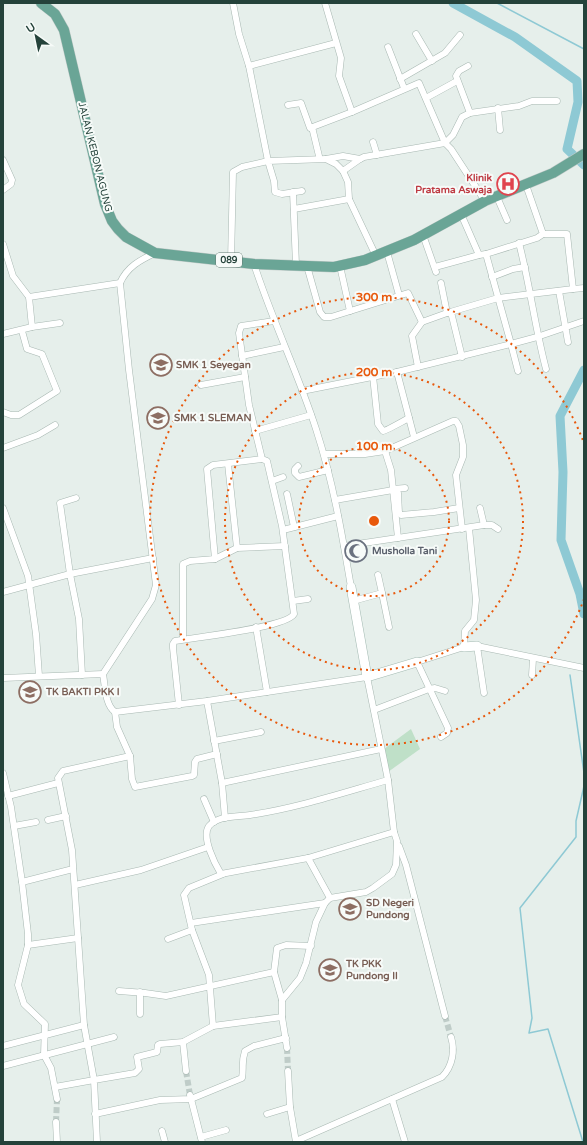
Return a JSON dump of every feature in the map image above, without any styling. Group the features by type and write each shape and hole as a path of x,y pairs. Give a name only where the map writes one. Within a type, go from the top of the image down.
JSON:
{"main road":[{"name":"JALAN KEBON AGUNG","path":"40,3 55,14 64,30 105,204 112,221 126,237 155,253 231,260 254,264 340,266 387,252 423,235 485,201 526,185 570,163 582,155"},
{"path":"351,587 367,677 417,662"},
{"path":"464,647 477,646"}],"street":[{"path":"233,3 239,34 249,66 268,161 274,181 275,192 302,191"},
{"path":"326,3 341,58 339,76 352,112"},
{"path":"416,34 432,61"},
{"path":"400,79 450,49 460,35"},
{"path":"249,66 336,43"},
{"path":"388,47 404,88"},
{"path":"468,66 459,71 456,76 470,113"},
{"path":"426,98 457,81"},
{"path":"312,127 352,112 404,88 419,83 445,143 451,149 485,201"},
{"path":"343,171 360,159 445,143 453,135 462,117 470,113 498,108 522,106 532,101 557,101"},
{"path":"288,105 301,103 310,127 312,127 319,156"},
{"path":"498,108 500,130"},
{"path":"374,142 377,155"},
{"path":"231,260 233,172 242,167 268,161 326,159 343,156 360,159"},
{"path":"326,159 333,161 343,171 348,182 349,199 376,256"},
{"path":"3,160 12,180 12,184 3,190"},
{"path":"526,185 543,234"},
{"path":"292,192 296,265"},
{"path":"497,197 507,220"},
{"path":"294,209 349,199"},
{"path":"460,214 483,255 492,277 518,371"},
{"path":"423,235 435,269 537,238 543,234 567,234 573,289"},
{"path":"519,243 530,293 537,337 546,370"},
{"path":"3,244 13,276 29,296 32,327"},
{"path":"387,252 399,295"},
{"path":"155,253 132,266 127,271 120,283 129,370 156,585 152,599 103,674 108,701 112,710 115,712 117,727 130,756 132,779 135,787 192,776 194,775 195,762 197,760 217,754"},
{"path":"254,264 274,321 311,415 324,454 335,500 351,587"},
{"path":"307,266 321,314 324,317 332,318 406,293 409,294 422,322"},
{"path":"340,266 350,311"},
{"path":"492,277 513,269 525,267"},
{"path":"29,296 120,283"},
{"path":"441,283 462,357"},
{"path":"418,367 412,336 422,322 498,298 530,293 584,288"},
{"path":"559,291 568,342"},
{"path":"262,459 245,377 239,328 274,321"},
{"path":"302,392 462,357 537,337 584,321"},
{"path":"3,334 22,331 32,327 60,323"},
{"path":"3,412 11,415 19,415 57,391 42,354 27,349 22,331"},
{"path":"242,356 284,347"},
{"path":"397,372 414,437"},
{"path":"373,376 378,424 380,429 387,431 393,425 410,418"},
{"path":"201,385 245,377"},
{"path":"255,431 311,415"},
{"path":"324,454 365,454 385,451 453,421 458,423 463,445 463,457 456,475 462,529"},
{"path":"3,448 38,435 55,425"},
{"path":"385,451 391,470 398,538"},
{"path":"179,705 173,644 175,641 218,635 256,627 289,619 294,614 283,530 267,461 262,459 213,465 206,472 215,559"},
{"path":"228,464 237,548"},
{"path":"298,466 295,469 295,474 299,477 328,470"},
{"path":"272,481 283,476"},
{"path":"335,500 405,488"},
{"path":"393,489 398,493 399,513 401,515 459,508"},
{"path":"288,494 294,527"},
{"path":"76,498 63,501 60,504 70,574 79,620 82,674"},
{"path":"3,508 11,534 25,566 36,634 39,676"},
{"path":"480,508 484,525"},
{"path":"283,530 338,516"},
{"path":"344,546 484,525 492,525 498,529"},
{"path":"442,737 447,733 448,728 417,662 464,647 465,630 474,620 476,600 469,528"},
{"path":"183,639 183,564 190,561 215,559 237,548 285,546"},
{"path":"3,592 70,574 153,558"},
{"path":"378,575 389,627"},
{"path":"353,601 382,593"},
{"path":"293,601 308,599"},
{"path":"256,627 267,692"},
{"path":"484,693 477,646 534,659 584,668"},
{"path":"532,675 534,659"},
{"path":"3,678 103,674"},
{"path":"115,712 207,702 367,677 388,780 394,832 406,865 445,1016"},
{"path":"374,710 429,689 435,688 445,691"},
{"path":"207,702 222,783 225,818"},
{"path":"214,741 261,732"},
{"path":"222,783 381,749"},
{"path":"97,1142 94,1080 84,1025 75,885 66,816 58,778 63,771 130,756"},
{"path":"3,772 14,826 22,882 28,945 18,985 24,1004 44,1022 44,1055 52,1068 57,1099"},
{"path":"223,874 208,847 207,832 209,827 214,822 225,818 287,809 388,780"},
{"path":"8,796 58,783"},
{"path":"204,799 214,822"},
{"path":"48,820 66,816"},
{"path":"14,826 36,822"},
{"path":"214,1026 211,986 205,962 192,930 185,899 185,891 223,874 308,858 394,832"},
{"path":"282,1000 300,978 311,946 316,922 325,903 330,898 366,892 381,884 392,874 396,865 397,841"},
{"path":"75,885 141,870 208,847"},
{"path":"308,858 330,898"},
{"path":"22,882 73,869"},
{"path":"191,923 325,903"},
{"path":"168,939 192,930"},
{"path":"28,945 78,938"},
{"path":"287,1048 282,1016 282,1000 274,972 277,948 286,945 311,946"},
{"path":"119,991 140,992 166,996 274,972"},
{"path":"140,992 140,1014"},
{"path":"55,1087 135,1073 139,1069 137,1057 155,1054 157,1052 158,1045 160,1044 183,1042 214,1026 282,1016"},
{"path":"3,1046 84,1025"},
{"path":"3,1066 114,1037"},
{"path":"288,1071 290,1107 296,1141 442,1077 445,1074 453,1054 454,1045 451,1037"},
{"path":"95,1114 160,1100 191,1097 242,1078 242,1061 245,1051 260,1044 286,1038"},
{"path":"183,1042 186,1071"},
{"path":"191,1097 200,1140 226,1130"},
{"path":"392,1099 405,1142"},
{"path":"267,1114 290,1107"},
{"path":"56,1122 57,1142"},
{"path":"162,1131 165,1142"}],"green space":[{"path":"411,729 420,749 388,772 384,749"}],"waterway":[{"path":"453,3 515,37 577,81 578,102 567,149 584,165"},
{"path":"497,3 584,49"},
{"path":"584,370 560,416 563,472 561,540 580,594 584,614"},
{"path":"570,675 584,773"},
{"path":"583,1142 548,1029 529,1033 532,1018 520,908 576,837 576,821 584,786"}],"tunnel":[{"path":"445,1016 451,1037"},
{"path":"287,1048 288,1071"},
{"path":"186,1071 190,1095"},
{"path":"56,1122 57,1099"}],"place":[{"name":"Klinik Pratama Aswaja","path":"508,184"},
{"name":"SMK 1 Seyegan","path":"161,365"},
{"name":"SMK 1 SLEMAN","path":"158,418"},
{"name":"Musholla Tani","path":"356,551"},
{"name":"TK BAKTI PKK I","path":"30,692"},
{"name":"SD Negeri Pundong","path":"350,909"},
{"name":"TK PKK Pundong II","path":"330,970"}]}
